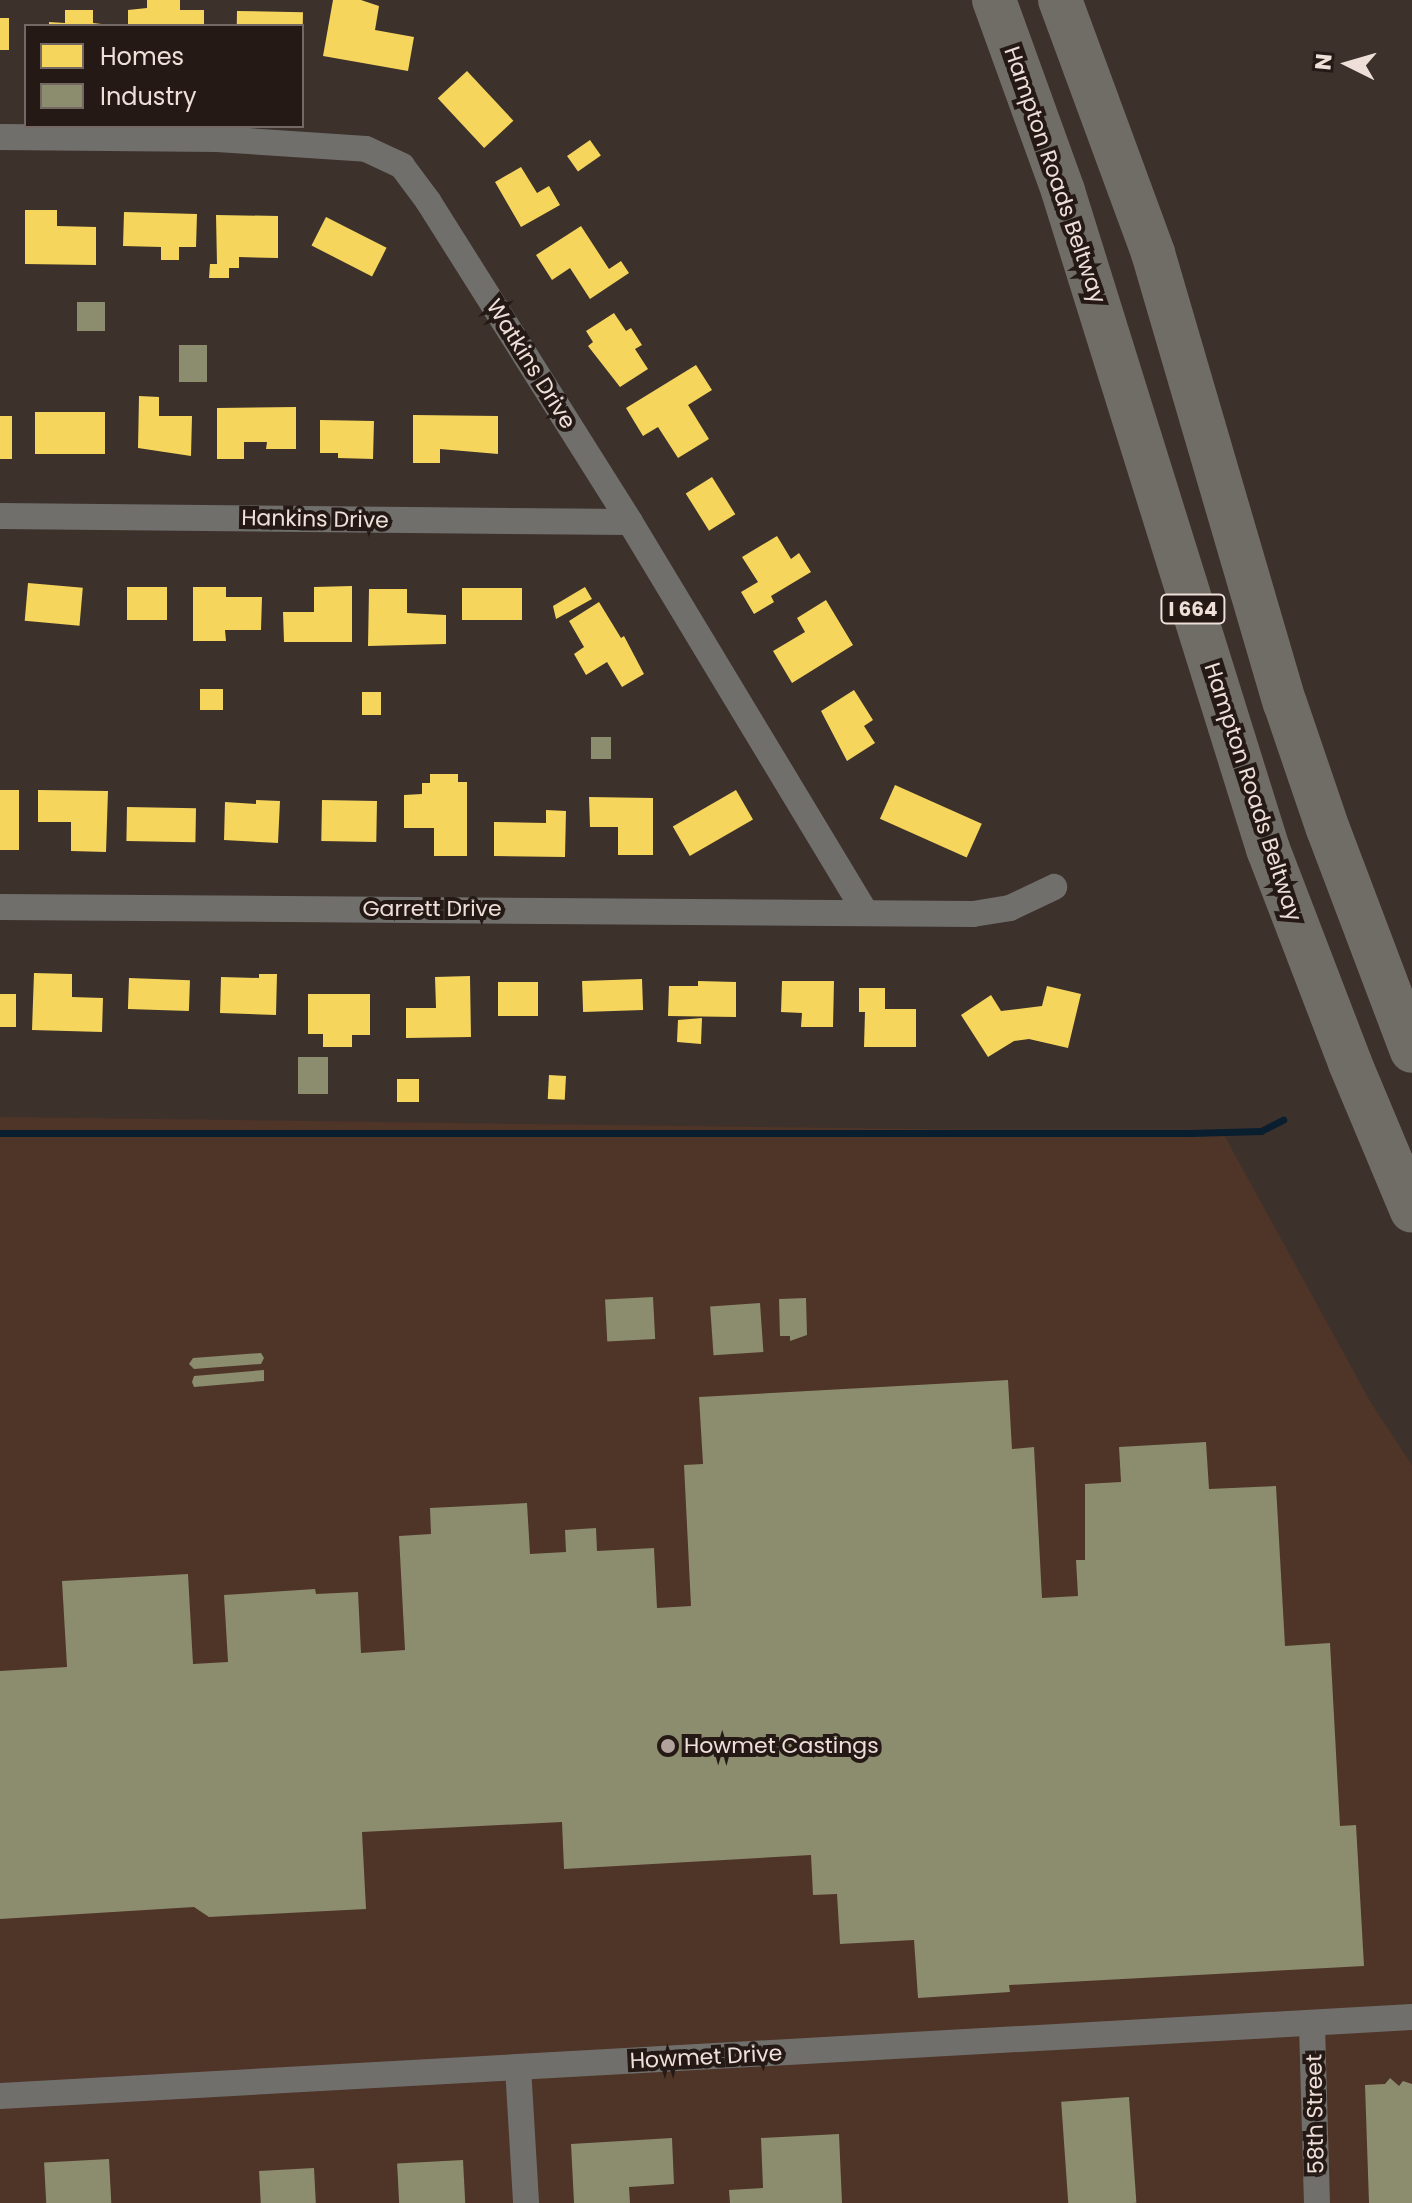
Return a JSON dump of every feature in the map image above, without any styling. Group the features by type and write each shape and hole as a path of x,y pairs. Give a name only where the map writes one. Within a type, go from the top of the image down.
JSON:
{"highway":[{"name":"Hampton Roads Beltway","path":"994,0 1063,191 1268,849 1350,1063 1412,1211"},
{"name":"I 664","path":"1060,0 1153,253 1285,703 1333,842 1412,1051"},
{"path":"1089,0 1153,253"}],"street":[{"name":"Watkins Drive","path":"0,137 217,139 366,149 402,166 428,201 630,522 865,912"},
{"name":"Hankins Drive","path":"0,516 630,522"},
{"name":"Garrett Drive","path":"0,907 992,913 1027,903 1054,887"},
{"name":"Howmet Drive","path":"0,2096 1312,2025 1412,2017"},
{"name":"58th Street","path":"1312,2025 1317,2203"},
{"path":"518,2067 526,2203"}],"shaded area":[{"path":"0,1117 1223,1133 1371,1403 1412,1465 1412,2203 0,2203"}],"building: Homes":[{"path":"147,0 180,0 180,10 204,10 204,24 128,24 128,10 147,8"},
{"path":"333,0 361,0 379,6 375,30 414,37 408,71 323,56"},
{"path":"65,10 93,10 93,23 102,24 49,24 49,22 65,23"},
{"path":"237,11 303,12 303,24 237,24"},
{"path":"0,18 9,18 9,50 0,50"},
{"path":"467,71 513,121 484,148 438,98"},
{"path":"590,140 601,156 578,172 567,156"},
{"path":"521,167 537,193 549,186 560,205 521,227 495,182"},
{"path":"25,210 57,210 57,226 96,227 96,265 25,264"},
{"path":"124,212 197,214 196,247 179,247 179,260 161,260 161,247 123,246"},
{"path":"216,215 278,216 278,258 239,257 239,268 229,268 229,278 209,278 210,264 217,264"},
{"path":"326,217 387,248 372,276 311,246"},
{"path":"581,226 609,269 621,261 629,273 590,299 570,268 552,280 536,255"},
{"path":"614,313 626,331 631,328 642,345 635,349 648,369 620,387 588,346 593,342 586,331"},
{"path":"696,365 712,390 688,405 709,439 678,458 658,427 643,436 626,408"},
{"path":"139,396 159,397 159,416 192,416 191,456 138,448"},
{"path":"296,407 296,449 266,449 267,442 244,442 244,459 217,459 217,408"},
{"path":"35,412 105,412 105,454 35,454"},
{"path":"413,415 498,416 498,454 440,449 440,463 413,463"},
{"path":"0,416 12,416 12,459 0,459"},
{"path":"320,420 374,421 373,459 338,458 338,453 320,453"},
{"path":"712,477 735,514 709,531 686,493"},
{"path":"777,536 791,559 799,553 811,572 771,596 774,602 754,614 741,592 758,582 742,557"},
{"path":"28,583 83,588 79,626 25,621"},
{"path":"352,586 352,642 284,642 283,612 314,612 314,587"},
{"path":"127,587 167,587 167,620 127,620"},
{"path":"193,587 226,587 226,597 262,597 261,630 225,630 226,641 193,641"},
{"path":"585,587 592,599 556,619 553,606"},
{"path":"462,588 522,588 522,620 462,620"},
{"path":"369,589 407,589 407,613 446,615 446,644 368,646"},
{"path":"826,600 853,645 792,683 773,651 805,632 797,618"},
{"path":"599,602 621,638 624,636 644,674 622,687 607,662 586,675 574,654 584,647 569,621"},
{"path":"200,689 223,689 223,710 200,710"},
{"path":"854,690 873,720 864,726 875,743 847,761 821,711"},
{"path":"362,692 381,692 381,715 362,715"},
{"path":"430,774 458,774 458,782 467,782 467,856 434,856 434,828 404,828 404,795 422,794 422,783 430,783"},
{"path":"895,785 982,824 967,857 880,819"},
{"path":"0,790 19,790 19,850 0,850"},
{"path":"38,790 108,791 106,852 71,851 71,822 38,822"},
{"path":"736,790 753,819 690,856 673,827"},
{"path":"589,797 653,798 653,855 618,855 618,827 590,827"},
{"path":"256,800 280,801 278,843 224,840 225,802 256,804"},
{"path":"322,800 377,801 376,842 321,841"},
{"path":"127,807 196,808 195,842 126,841"},
{"path":"546,810 566,811 565,857 494,856 494,822 546,823"},
{"path":"34,973 72,974 72,997 103,998 102,1032 32,1030"},
{"path":"259,974 277,974 276,1015 220,1013 221,977 259,978"},
{"path":"470,976 471,1037 406,1038 406,1008 436,1008 435,977"},
{"path":"129,978 190,980 189,1011 128,1009"},
{"path":"642,979 643,1010 583,1012 582,981"},
{"path":"698,981 736,982 736,1017 668,1016 669,986 698,986"},
{"path":"782,981 834,981 833,1027 801,1027 802,1013 781,1012"},
{"path":"498,982 538,982 538,1016 498,1016"},
{"path":"1047,986 1081,994 1068,1048 1029,1039 1014,1041 988,1057 961,1015 991,995 1001,1011 1042,1006"},
{"path":"859,988 885,988 885,1009 916,1009 916,1047 864,1047 865,1012 859,1012"},
{"path":"0,994 16,994 16,1027 0,1027"},
{"path":"308,994 370,994 370,1035 352,1035 352,1047 323,1047 323,1034 308,1034"},
{"path":"702,1018 701,1044 677,1042 678,1020"},
{"path":"549,1075 566,1076 565,1100 548,1099"},
{"path":"397,1079 419,1079 419,1102 397,1102"}],"building: Industry":[{"path":"77,302 105,302 105,331 77,331"},
{"path":"179,345 207,345 207,382 179,382"},
{"path":"591,737 611,737 611,759 591,759"},
{"path":"298,1057 328,1057 328,1094 298,1094"},
{"path":"653,1297 655,1339 607,1341 605,1300"},
{"path":"806,1298 807,1335 790,1341 790,1336 780,1336 779,1299"},
{"path":"760,1303 763,1352 714,1355 710,1306"},
{"path":"261,1353 264,1358 261,1364 194,1369 189,1364 193,1358"},
{"path":"264,1370 264,1381 194,1387 192,1382 194,1376"},
{"name":"Howmet Castings","path":"1008,1380 1012,1449 1034,1447 1042,1598 1078,1596 1076,1560 1085,1560 1085,1484 1121,1482 1119,1447 1206,1442 1209,1489 1276,1486 1285,1646 1330,1643 1340,1826 1356,1825 1364,1966 1009,1985 1010,1992 918,1998 914,1940 840,1944 837,1894 813,1895 811,1855 564,1869 562,1822 362,1832 366,1909 209,1917 194,1907 0,1919 0,1671 67,1667 62,1581 188,1574 193,1664 228,1662 224,1595 315,1589 316,1594 358,1592 361,1653 405,1650 399,1536 431,1534 430,1508 527,1503 530,1554 566,1552 565,1530 596,1528 597,1551 654,1548 657,1608 691,1606 684,1465 703,1464 699,1397"},
{"path":"1390,2078 1399,2086 1403,2081 1412,2084 1412,2203 1369,2203 1365,2085 1385,2084"},
{"path":"1129,2097 1136,2203 1068,2203 1061,2102"},
{"path":"839,2134 842,2203 730,2203 729,2190 763,2188 761,2138"},
{"path":"672,2138 674,2184 629,2187 630,2203 574,2203 571,2144"},
{"path":"109,2159 111,2203 46,2203 44,2162"},
{"path":"463,2160 465,2203 399,2203 397,2163"},
{"path":"314,2168 316,2203 261,2203 259,2171"}],"waterway":[{"path":"0,1133 1190,1133 1261,1131 1283,1120"}],"place":[{"name":"Howmet Castings","path":"668,1746"}]}
